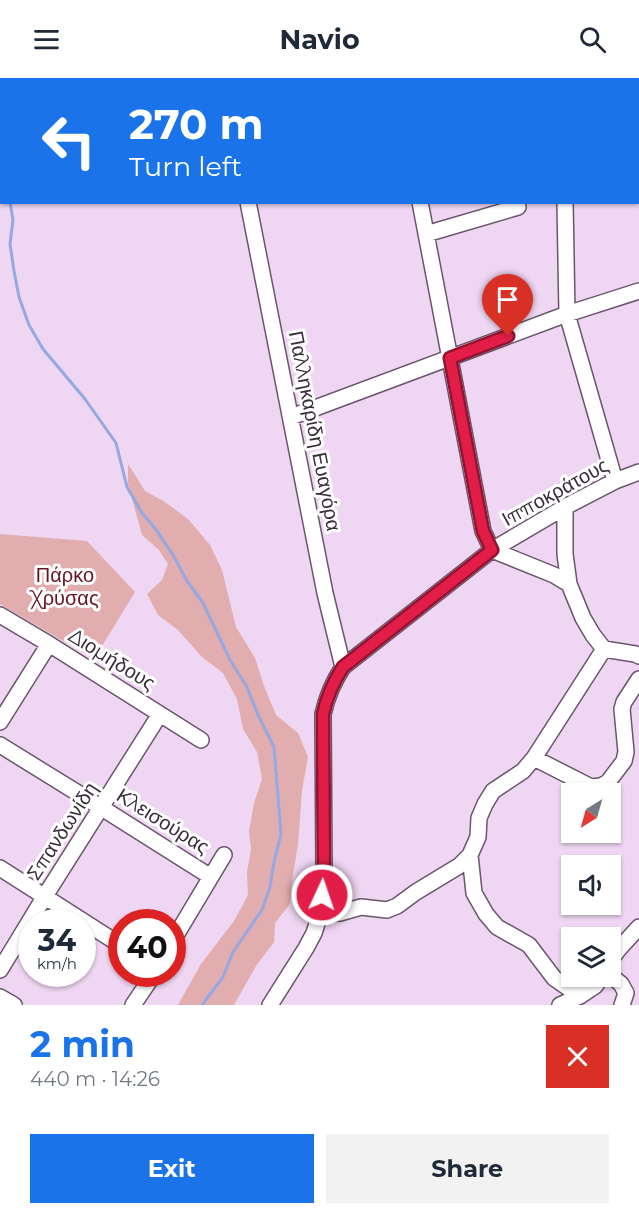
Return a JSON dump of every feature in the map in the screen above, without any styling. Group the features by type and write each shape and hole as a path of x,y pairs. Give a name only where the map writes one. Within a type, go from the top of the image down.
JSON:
{"street":[{"name":"Παλληκαρίδη Ευαγόρα","path":"253,204 291,417 343,667"},
{"path":"420,204 483,531 492,550 554,575 568,584"},
{"path":"565,204 567,314 615,481"},
{"path":"426,234 518,207"},
{"path":"291,417 567,314 639,291"},
{"name":"Ιπποκράτους","path":"343,667 492,550 565,507 615,481 639,472"},
{"path":"565,507 565,554 568,584 580,610 593,635 604,648 639,656"},
{"name":"Διομήδους","path":"0,615 201,740"},
{"path":"0,722 49,644"},
{"path":"320,914 340,913 361,907 387,910 397,906 459,866 470,855 478,837 479,818 484,804 493,791 523,771 534,758 604,648"},
{"path":"270,1005 306,948 320,914 324,871 323,714 335,679 343,667"},
{"path":"534,758 591,787 601,786 608,782 624,761 626,752 622,709 639,679"},
{"name":"Σπανδωνίδη","path":"0,970 160,714"},
{"name":"Κλεισούρας","path":"0,745 211,877"},
{"path":"186,919 224,855"},
{"path":"470,855 474,893 486,914 497,927 529,945 554,978 580,996"},
{"path":"0,868 108,937"},
{"path":"621,947 639,927"},
{"path":"621,984 626,993 622,1005"},
{"path":"133,1005 145,987"},
{"path":"560,1005 594,987"},
{"path":"0,997 14,1005"}],"green space":[{"path":"128,464 145,491 188,519 210,545 222,570 236,627 255,658 276,715 298,733 308,757 302,790 290,904 275,923 274,942 256,966 234,1005 178,1005 201,964 234,921 248,895 247,872 251,849 249,831 254,803 262,779 257,752 243,729 237,699 223,673 202,657 178,630 158,615 147,594 162,580 168,564 159,550 142,535 128,484"},
{"name":"Πάρκο Χρύσας","path":"0,534 87,541 135,592 94,659 0,604"}],"waterway":[{"path":"10,204 13,220 10,244 14,271 19,297 29,325 43,349 85,399 116,443 127,487 203,603 230,660 247,687 274,747 281,834 270,887 262,910 233,952 223,977 202,1005"}],"route":[{"path":"322,895 324,871 323,714 327,699 343,667 492,550 483,531 450,358 508,336"}]}
